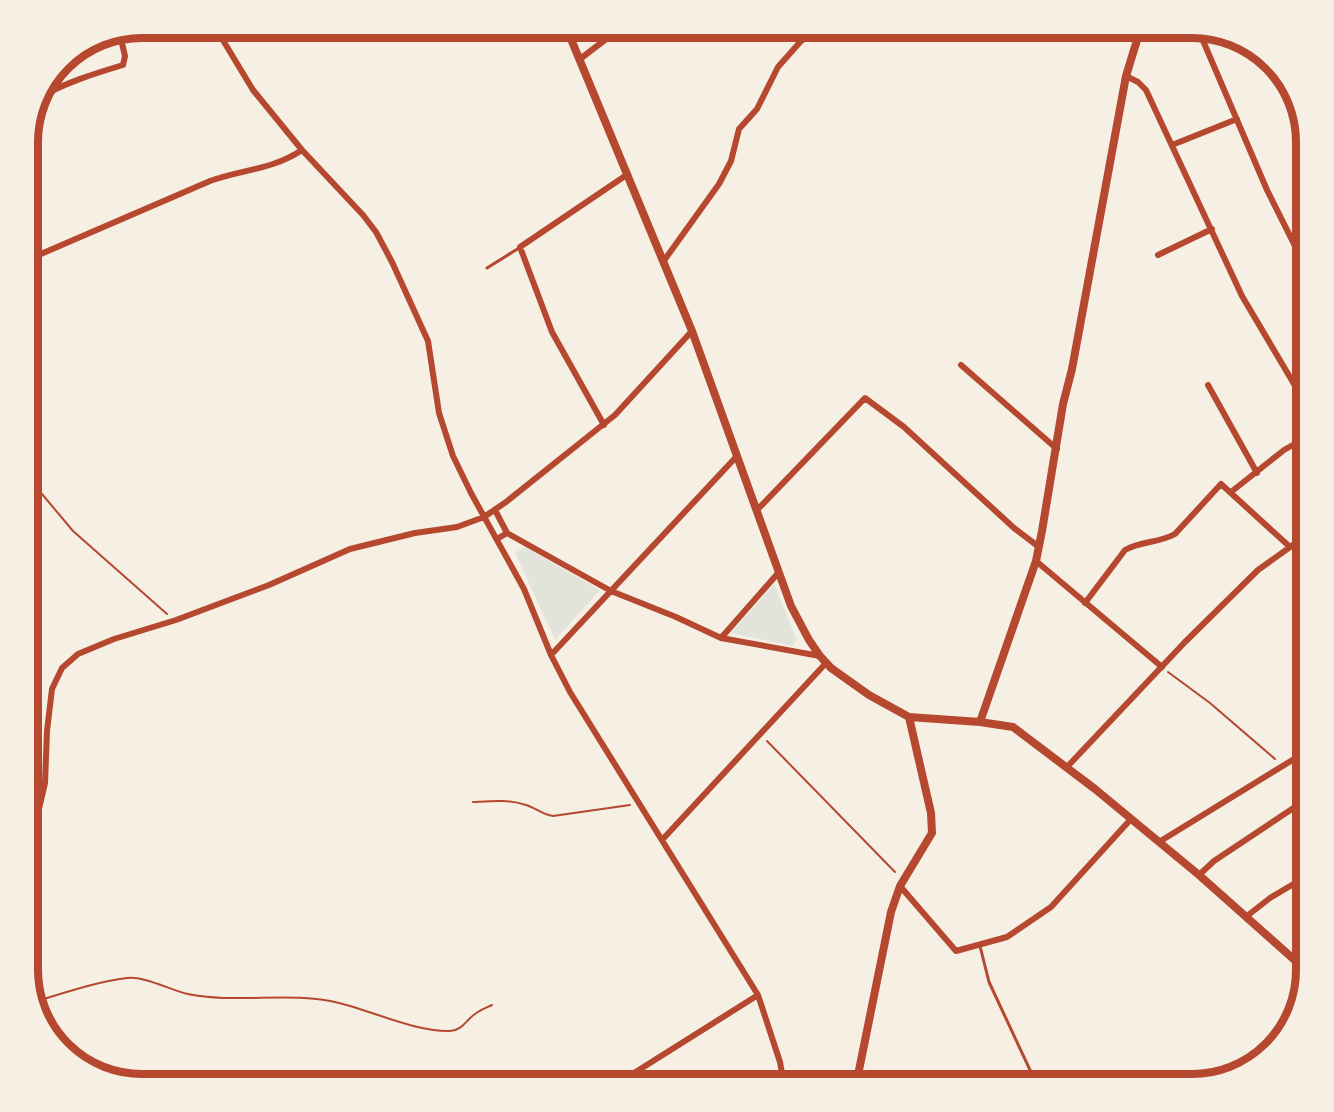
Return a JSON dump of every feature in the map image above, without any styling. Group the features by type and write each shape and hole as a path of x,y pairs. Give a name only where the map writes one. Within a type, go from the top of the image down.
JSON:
{"street":[{"path":"222,38 253,90 302,150 363,214 376,232 428,341 439,413 453,456 524,589 551,655 570,692 758,995 782,1074"},
{"path":"571,38 692,331 799,622 823,660 869,695 909,717 980,722 1013,727 1067,767 1159,842 1247,916 1296,961"},
{"path":"580,59 608,38"},
{"path":"663,262 719,184 731,161 739,129 757,109 778,67 806,38"},
{"path":"980,722 1039,547 1063,404 1072,369 1126,76 1138,38"},
{"path":"1202,38 1267,190 1296,248"},
{"path":"51,90 123,64 126,56 121,39"},
{"path":"1126,76 1138,82 1146,90 1242,296 1296,387"},
{"path":"1172,145 1237,119"},
{"path":"38,255 210,181 230,174 266,168 302,150"},
{"path":"604,425 552,332 520,247 628,174"},
{"path":"1158,255 1212,229"},
{"path":"38,813 45,783 47,731 52,689 62,668 78,654 114,639 176,620 269,585 350,549 415,532 457,527 484,517 604,425 625,406 692,331"},
{"path":"961,365 1057,449"},
{"path":"1208,385 1257,473"},
{"path":"757,510 865,398 904,427 1006,521 1039,547"},
{"path":"1231,492 1296,443"},
{"path":"551,655 737,456"},
{"path":"1085,603 1125,550 1167,539 1175,534 1221,484 1290,547"},
{"path":"495,510 507,533 611,591 721,638 823,660"},
{"path":"496,539 507,533"},
{"path":"1067,767 1161,667 1258,570 1296,543"},
{"path":"1035,561 1161,667"},
{"path":"721,638 779,572"},
{"path":"662,840 761,735 823,660"},
{"path":"858,1074 891,912 902,883 932,832 931,813 909,717"},
{"path":"1159,842 1296,757"},
{"path":"1198,875 1214,861 1296,806"},
{"path":"902,883 956,951 979,945 1007,937 1051,907 1131,819"},
{"path":"1247,916 1270,898 1296,883"},
{"path":"632,1074 758,995"}],"lane":[{"path":"487,268 520,247"},
{"path":"979,945 989,982 1032,1074"}],"path":[{"path":"38,491 73,531 176,620"},
{"path":"1161,667 1210,703 1282,765"},
{"path":"761,735 902,883"},
{"path":"473,802 519,803 553,816 619,807 638,801"},
{"path":"42,999 94,984 129,977 191,994 337,1002 424,1028 452,1031 463,1027 473,1015 492,1005"}],"shaded area":[{"path":"525,547 600,590 555,640 515,553"},
{"path":"774,584 797,640 793,646 731,633"}]}
